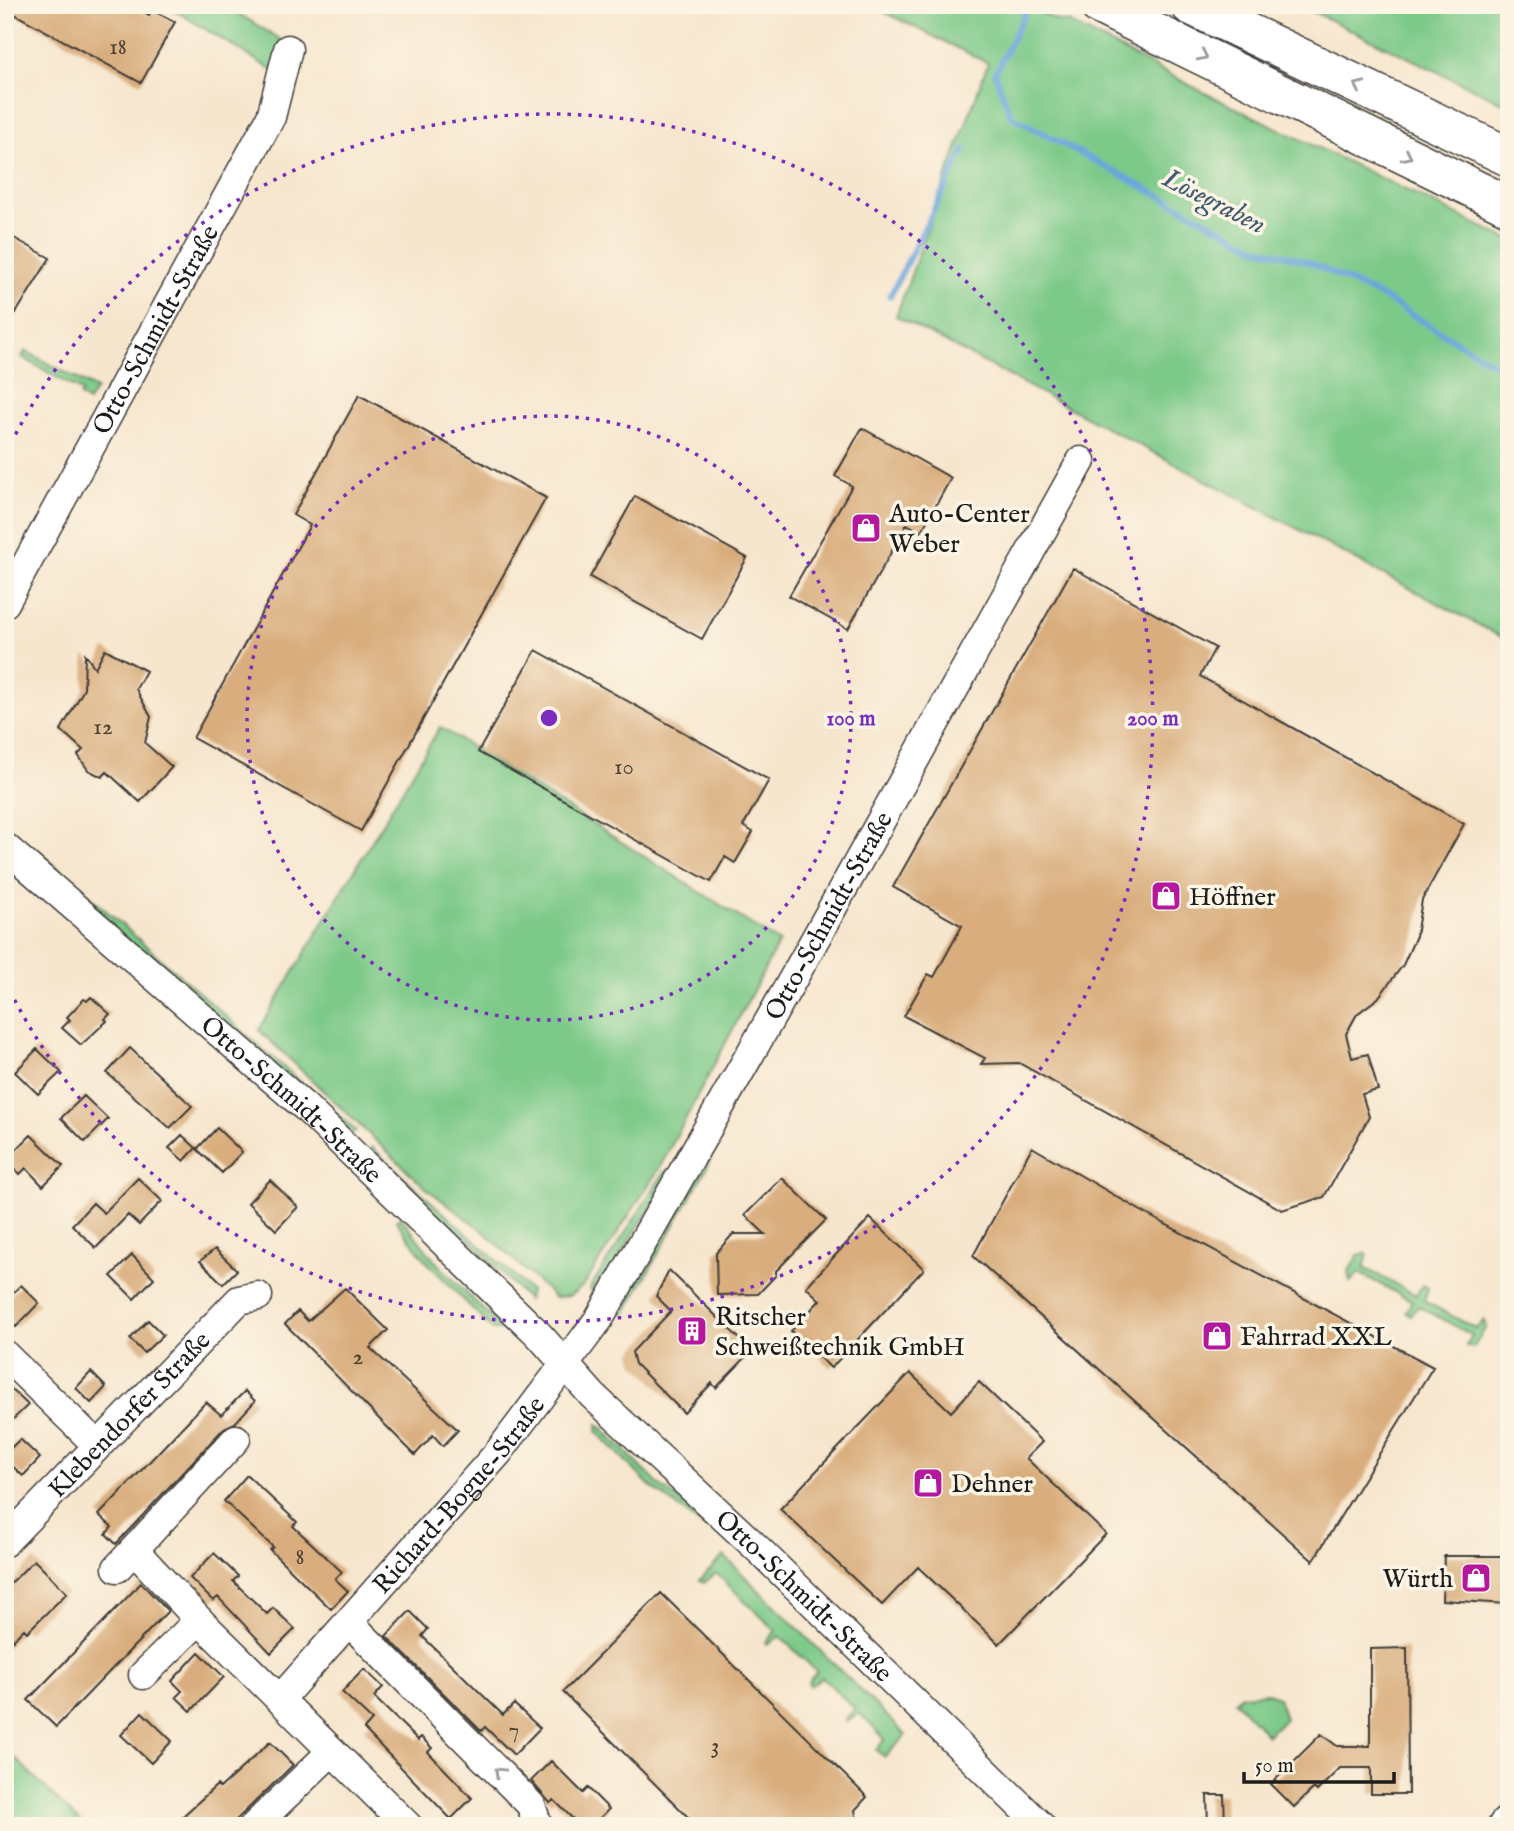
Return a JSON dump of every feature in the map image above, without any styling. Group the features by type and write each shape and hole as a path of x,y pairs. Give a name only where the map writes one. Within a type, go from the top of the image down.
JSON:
{"highway":[{"path":"1099,5 1509,206"},
{"path":"1190,5 1509,157"}],"street":[{"name":"Otto-Schmidt-Straße","path":"5,603 271,117 288,49"},
{"name":"Otto-Schmidt-Straße","path":"566,1365 599,1319 794,977 1081,461"},
{"name":"Otto-Schmidt-Straße","path":"5,847 305,1107 566,1365 593,1396 759,1550 1041,1826"},
{"name":"Klebendorfer Straße","path":"5,1542 239,1300 258,1296"},
{"path":"5,1355 97,1445"},
{"name":"Richard-Bogue-Straße","path":"281,1698 498,1453 566,1365"},
{"path":"236,1438 125,1559 199,1620 408,1826"},
{"path":"144,1675 199,1620"},
{"path":"350,1623 531,1805 538,1826"},
{"path":"254,1826 332,1751"}],"green space":[{"path":"166,5 224,5 298,50 277,73"},
{"path":"870,5 1026,5 1058,21 1068,22 1205,93 1509,240 1509,641 896,316 988,63"},
{"path":"1299,5 1509,5 1509,106"},
{"path":"25,351 96,389 88,402 80,396 82,392 22,357"},
{"path":"440,727 779,942 660,1167 584,1285 569,1296 555,1298 482,1230 427,1189 259,1030"},
{"path":"36,849 356,1131 350,1135 33,856"},
{"path":"372,1147 530,1291 528,1300 471,1242 414,1197 367,1152"},
{"path":"704,1160 711,1160 625,1313 617,1314"},
{"path":"665,1171 671,1176 594,1296 590,1288"},
{"path":"401,1217 434,1260 503,1330 493,1330 427,1262 396,1221"},
{"path":"1358,1255 1368,1255 1364,1268 1416,1295 1422,1285 1428,1288 1424,1301 1476,1329 1484,1320 1486,1327 1474,1347 1466,1346 1472,1335 1418,1306 1411,1316 1406,1312 1412,1301 1359,1273 1350,1282 1348,1273"},
{"path":"598,1424 659,1485 709,1523 707,1529 649,1485 597,1432"},
{"path":"724,1556 906,1735 885,1757 876,1750 885,1739 859,1713 846,1722 845,1719 855,1709 822,1677 810,1686 808,1682 817,1672 780,1636 767,1645 766,1642 776,1631 716,1573 704,1583 700,1580"},
{"path":"1268,1693 1278,1697 1285,1719 1267,1735 1235,1701 1241,1695"},
{"path":"5,1748 84,1826 5,1826"}],"building":[{"path":"5,5 130,5 149,15 152,10 175,22 141,83 5,9"},
{"path":"5,233 50,258 16,313 5,307"},
{"path":"359,395 546,498 361,831 193,738 310,525 293,515"},
{"name":"Auto-Center Weber","path":"862,428 951,478 921,532 907,524 848,629 789,596 852,486 835,476"},
{"path":"635,496 747,558 702,639 590,577"},
{"name":"Höffner","path":"1073,568 1215,648 1200,676 1464,824 1422,900 1416,936 1403,965 1378,998 1357,1014 1346,1034 1352,1058 1368,1054 1378,1090 1362,1094 1369,1117 1324,1197 1282,1210 1019,1063 981,1064 985,1058 904,1016 928,974 934,977 962,926 893,887"},
{"path":"105,649 146,671 136,689 151,717 145,743 172,767 140,802 107,772 102,777 88,770 78,755 83,750 61,730 84,689 85,654 95,668"},
{"path":"536,650 769,780 743,826 753,832 735,863 725,857 711,882 478,752"},
{"path":"91,997 110,1014 105,1019 107,1021 81,1045 62,1028 70,1020 67,1017 84,999 87,1001"},
{"path":"130,1048 192,1106 170,1128 107,1073"},
{"path":"37,1049 61,1072 38,1094 15,1072"},
{"path":"84,1096 108,1119 85,1142 61,1118"},
{"path":"217,1128 242,1152 222,1173 197,1149"},
{"path":"31,1135 63,1166 43,1186 26,1168 20,1174 6,1160"},
{"path":"182,1135 196,1148 184,1161 169,1148"},
{"name":"Fahrrad XXL","path":"1032,1147 1148,1215 1433,1367 1313,1561 973,1256"},
{"path":"138,1178 162,1201 139,1225 128,1215 96,1248 72,1225 93,1203 104,1213"},
{"path":"782,1178 826,1220 776,1271 776,1275 758,1294 717,1295 716,1253 733,1234 765,1234 745,1215"},
{"path":"270,1180 298,1207 276,1230 248,1203"},
{"path":"870,1218 924,1269 831,1368 791,1331 820,1300 806,1287"},
{"path":"215,1249 237,1270 223,1284 200,1261"},
{"path":"132,1255 154,1278 134,1299 111,1276"},
{"name":"Ritscher Schweißtechnik GmbH","path":"669,1270 752,1351 716,1388 712,1383 684,1413 635,1364 632,1352 671,1311 656,1296"},
{"path":"21,1285 39,1303 16,1327 5,1316 5,1301"},
{"path":"345,1288 388,1330 370,1348 458,1430 443,1446 433,1435 415,1455 285,1324 298,1311 308,1321"},
{"path":"148,1320 163,1335 144,1353 130,1339"},
{"path":"91,1372 106,1387 91,1403 76,1388"},
{"name":"Dehner","path":"910,1373 951,1412 979,1382 1042,1442 1026,1458 1106,1534 999,1644 918,1567 882,1605 780,1509"},
{"path":"5,1383 28,1405 5,1427"},
{"path":"245,1391 255,1401 235,1423 224,1428 116,1544 106,1534 112,1527 99,1515 206,1402 221,1415"},
{"path":"20,1439 40,1458 23,1476 5,1459 5,1454"},
{"path":"247,1475 297,1522 293,1526 342,1572 335,1579 348,1591 331,1609 270,1550 273,1547 224,1501"},
{"path":"214,1553 238,1576 233,1581 267,1614 273,1608 295,1629 271,1653 218,1597 213,1601 190,1578"},
{"name":"Würth","path":"1444,1556 1509,1556 1509,1604 1442,1600"},
{"path":"34,1560 67,1593 27,1632 24,1629 5,1648 5,1589"},
{"path":"141,1583 168,1611 56,1727 28,1700"},
{"path":"661,1593 867,1797 855,1810 858,1826 697,1826 563,1692"},
{"path":"410,1611 428,1629 422,1636 503,1715 514,1704 540,1728 514,1755 485,1727 481,1731 386,1636"},
{"path":"1407,1648 1408,1794 1371,1794 1371,1768 1340,1768 1317,1791 1314,1788 1294,1807 1271,1784 1321,1734 1337,1746 1370,1746 1370,1649"},
{"path":"199,1652 224,1677 191,1711 176,1697 182,1691 172,1681"},
{"path":"364,1669 383,1687 374,1697 418,1740 421,1737 432,1748 428,1752 472,1798 451,1819 364,1729 372,1720 342,1692"},
{"path":"142,1712 172,1741 151,1763 121,1735"},
{"path":"270,1742 293,1765 230,1826 172,1826 217,1785 220,1788"},
{"path":"551,1761 583,1793 588,1788 609,1809 592,1826 580,1826 554,1800 550,1803 531,1781"},
{"path":"1207,1795 1224,1795 1225,1826 1208,1826"}],"waterway":[{"name":"Lösegraben","path":"1029,5 995,74 1011,116 1255,247 1309,262 1384,298 1509,373"},
{"path":"890,296 964,150"}],"place":[{"name":"Auto-Center Weber","path":"866,528"},
{"name":"Höffner","path":"1166,896"},
{"name":"Ritscher Schweißtechnik GmbH","path":"692,1331"},
{"name":"Fahrrad XXL","path":"1217,1336"},
{"name":"Dehner","path":"928,1483"},
{"name":"Würth","path":"1476,1578"}]}
